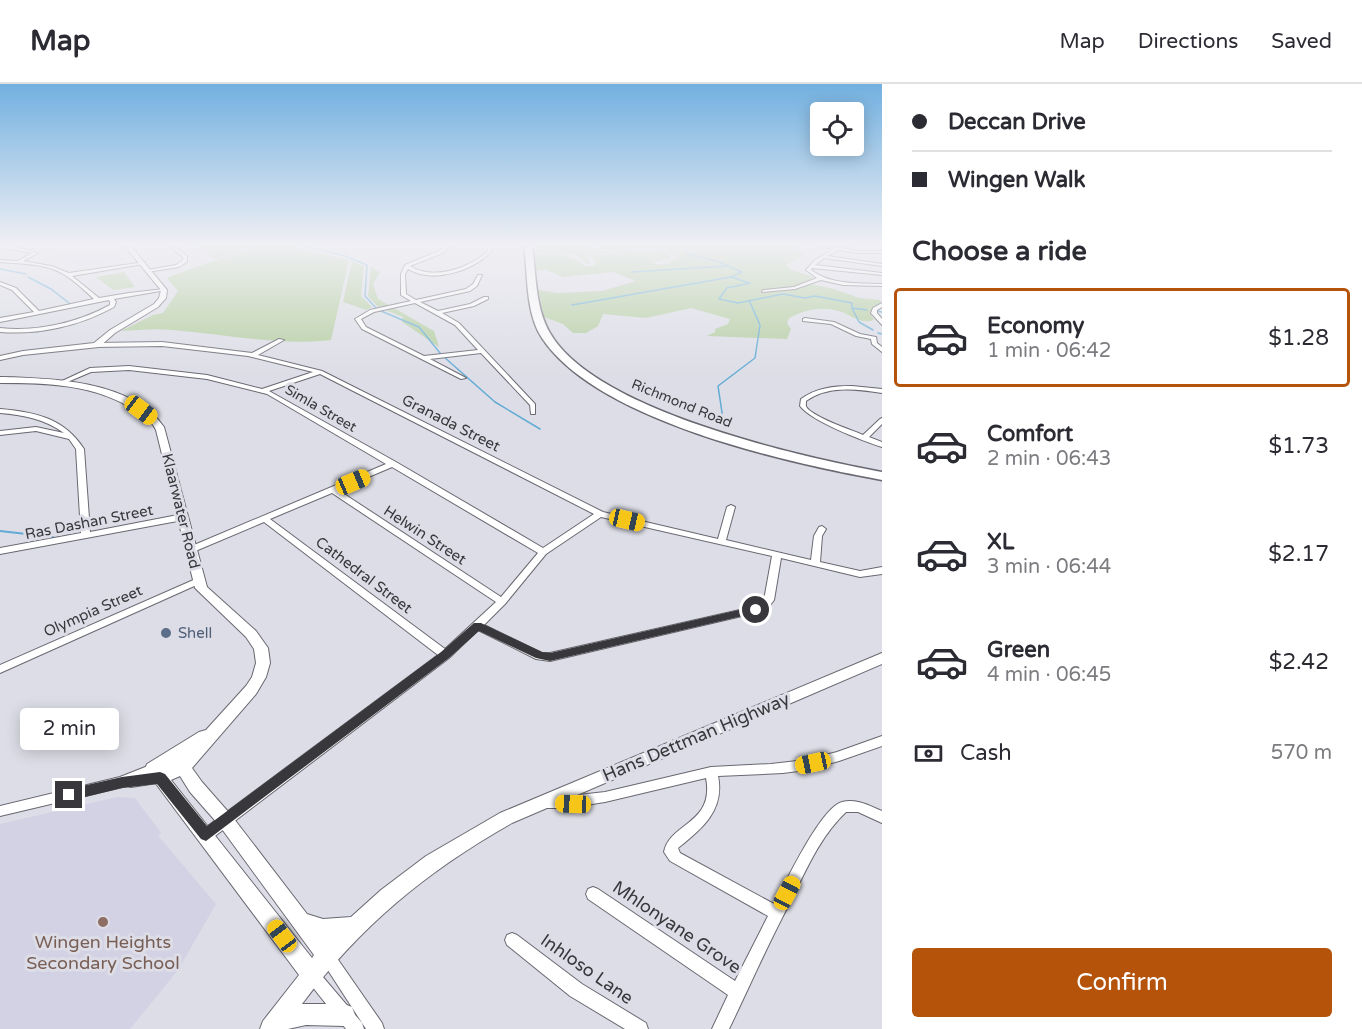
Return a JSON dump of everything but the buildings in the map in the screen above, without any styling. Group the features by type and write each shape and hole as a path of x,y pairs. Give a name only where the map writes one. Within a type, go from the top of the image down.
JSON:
{"highway":[{"name":"Richmond Road","path":"534,288 539,319 557,350 586,375 642,406 689,426 790,456 882,476"}],"street":[{"path":"12,288 37,312"},
{"path":"84,288 98,300"},
{"path":"404,288 404,295 456,323 533,405 533,413"},
{"path":"463,378 364,328 358,322 360,317 368,312 471,288"},
{"path":"764,291 794,288"},
{"path":"0,320 98,300 164,290 164,297 155,307 106,334 96,345"},
{"path":"0,330 28,330 90,317 112,306 111,298"},
{"path":"436,313 472,305 486,298"},
{"path":"882,305 875,309 874,314 882,322"},
{"path":"805,320 832,323 874,338"},
{"path":"882,327 874,338 874,343 882,350"},
{"path":"253,355 281,340"},
{"name":"Granada Street","path":"0,358 23,353 96,345 162,344 253,355 320,372 600,514 860,574 882,570"},
{"path":"422,358 482,351"},
{"name":"Simla Street","path":"63,382 90,370 129,368 207,377 263,391 302,410 543,552"},
{"path":"263,391 320,372"},
{"name":"Klaarwater Road","path":"0,380 63,382 119,395 159,424 198,581 204,593 251,634 263,656 259,677 251,690 180,761 157,773"},
{"path":"882,391 830,390 803,400 803,406 813,415 882,445"},
{"path":"0,411 48,420 73,437 80,449 86,536"},
{"path":"864,438 882,420"},
{"path":"0,433 36,429 73,437"},
{"path":"190,550 393,464"},
{"name":"Helwin Street","path":"333,490 502,602"},
{"path":"720,542 731,507"},
{"path":"206,835 445,655 502,602 543,552 600,514"},
{"name":"Ras Dashan Street","path":"0,551 183,517"},
{"name":"Cathedral Street","path":"265,519 445,655"},
{"path":"814,563 818,536 822,529"},
{"path":"478,626 540,656 550,657 756,610 765,606 769,600 777,555"},
{"name":"Olympia Street","path":"0,669 198,581"},
{"name":"Hans Dettman Highway","path":"274,1025 327,956 383,899 430,862 497,823 541,803 882,658"},
{"path":"541,803 583,803 711,772 797,767 882,741"},
{"path":"180,761 196,787 225,820 327,956 376,1029"},
{"path":"711,772 715,792 707,813 694,827 672,844 671,852 675,857 777,914"},
{"path":"0,811 157,773 350,1022"},
{"path":"720,1029 808,852 833,813 840,808 851,806 882,817"},
{"name":"Mhlonyane Grove","path":"593,894 739,993"},
{"path":"298,918 317,928 358,924"},
{"name":"Inhloso Lane","path":"512,940 576,990 640,1029"},
{"path":"274,1025 306,1014 350,1022"}],"shaded area":[{"name":"Wingen Heights Secondary School","path":"117,797 135,798 161,833 158,835 160,838 216,904 178,970 130,1029 0,1029 0,824"}],"green space":[{"path":"176,288 343,288 331,340 272,341 166,329 121,331 153,315 163,313 178,291"},
{"path":"346,288 362,288 361,296 372,307 366,310 343,302"},
{"path":"369,288 374,288 378,299 434,331 439,347 402,322 403,317 378,307 368,296"},
{"path":"612,288 830,288 859,298 880,300 882,304 873,308 870,313 874,320 869,321 832,310 819,309 801,313 789,318 787,323 791,329 787,339 707,336 715,332 715,329 728,324 730,319 691,308 646,318 603,314 598,326 586,333 573,333 563,324 544,317 538,290 558,293 602,291"}],"waterway":[{"path":"49,288 69,303"},
{"path":"366,288 365,296 377,309"},
{"path":"572,305 668,288"},
{"path":"727,288 719,299 738,303 749,301"},
{"path":"749,301 783,294 805,298 815,296 852,303 852,308"},
{"path":"723,419 718,386 755,358 760,325 749,301"},
{"path":"852,308 867,310"},
{"path":"852,308 859,322 873,330"},
{"path":"381,311 419,327 440,353"},
{"path":"877,311 882,312"},
{"path":"878,333 882,334"},
{"path":"444,357 495,402 540,429"},
{"path":"0,531 53,537"}],"place":[{"name":"Shell","path":"166,633"},
{"name":"Wingen Heights Secondary School","path":"103,922"}],"route":[{"path":"69,795 122,782 160,778 206,835 445,655 478,626 540,656 550,657 756,610"}]}
